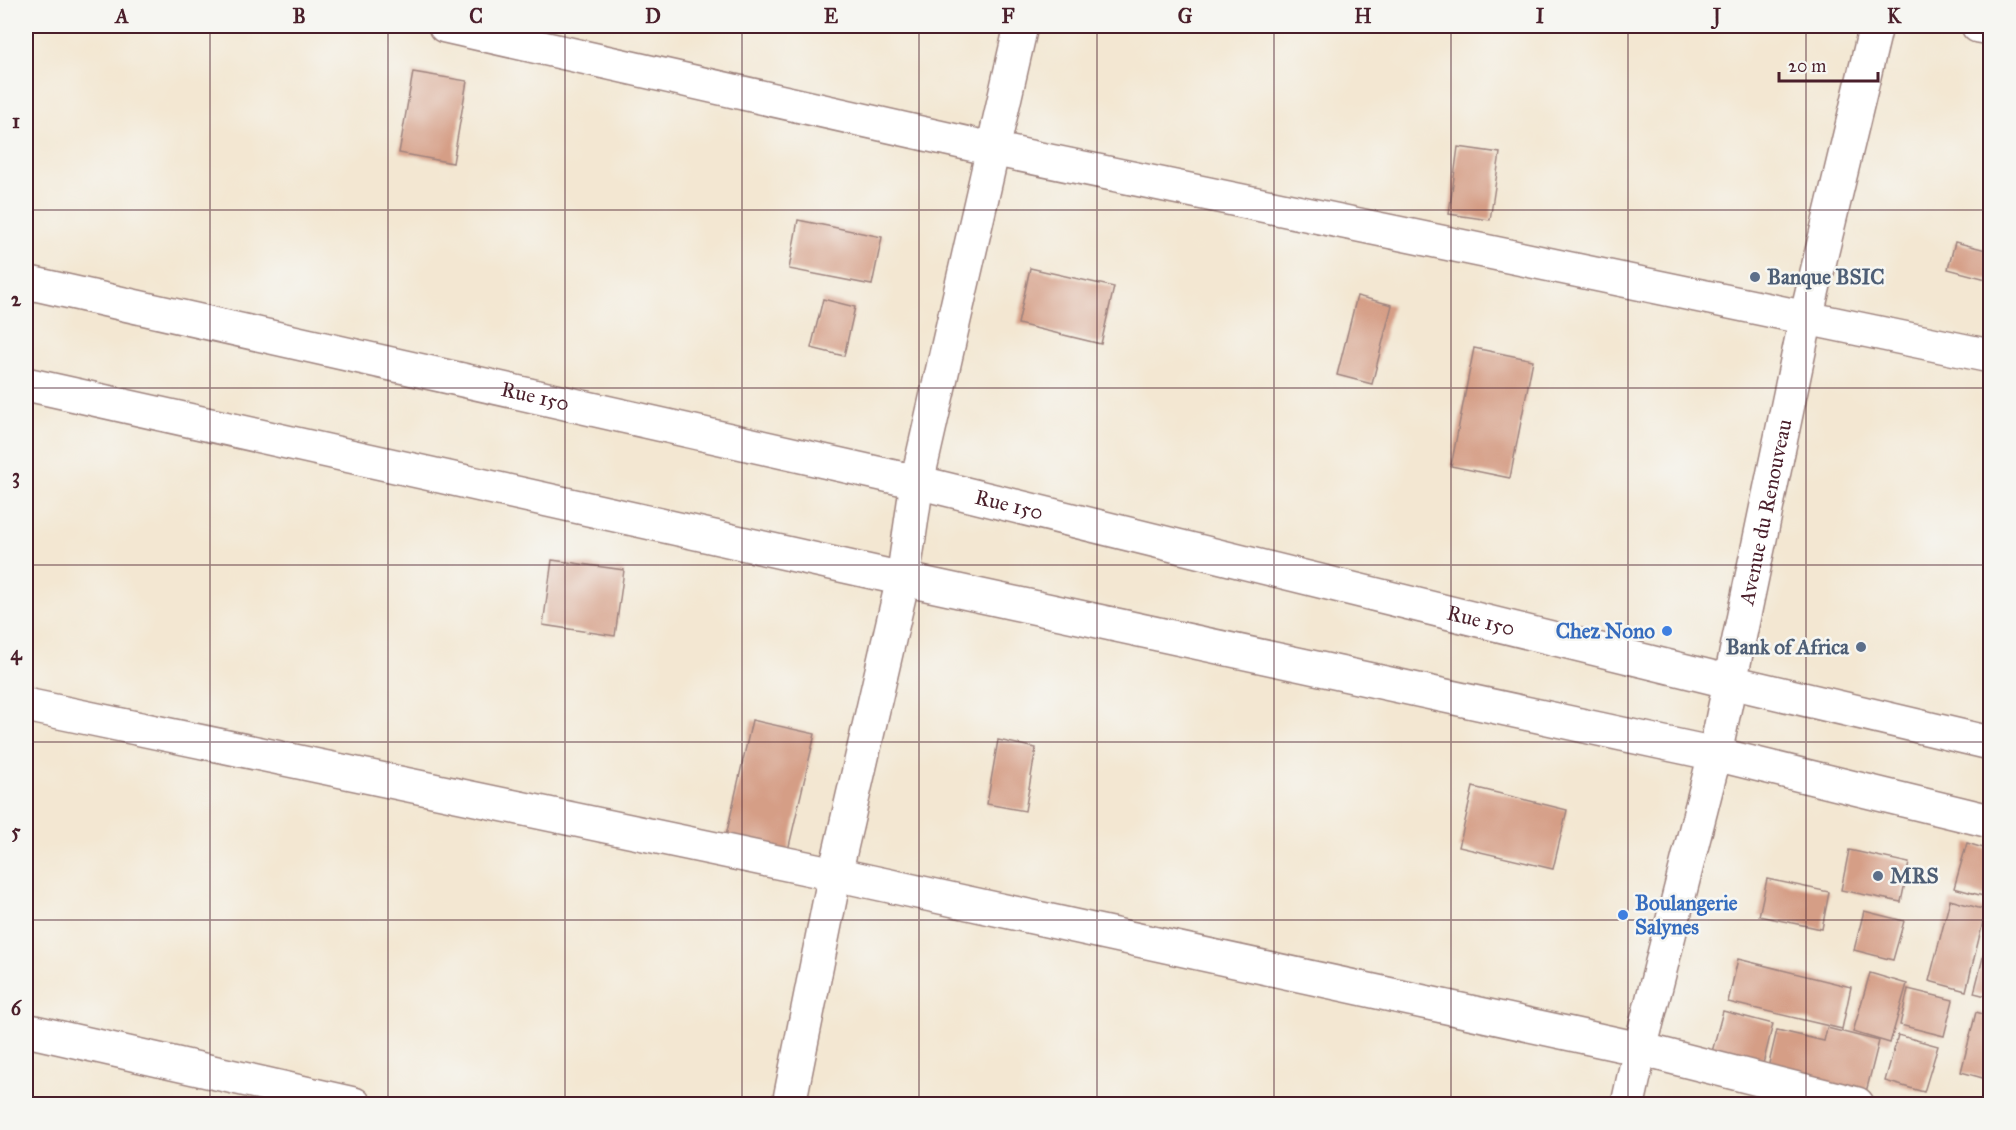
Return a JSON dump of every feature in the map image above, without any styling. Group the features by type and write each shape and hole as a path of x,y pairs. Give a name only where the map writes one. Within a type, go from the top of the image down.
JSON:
{"main road":[{"path":"445,26 992,149 1990,356"},
{"path":"789,1104 835,874 903,579 917,482 1021,26"},
{"name":"Avenue du Renouveau","path":"1628,1104 1715,754 1806,318 1876,26"},
{"path":"1978,26 1990,28"},
{"name":"Rue 150","path":"26,282 917,482 1731,682 1990,742"},
{"path":"26,384 903,579 1715,754 1990,821"},
{"path":"26,705 835,874 1640,1049 1857,1104"},
{"path":"26,1030 308,1100 354,1104"}],"building":[{"path":"413,72 467,81 453,163 399,153"},
{"path":"1458,147 1500,153 1490,220 1449,214"},
{"path":"798,220 882,237 872,285 789,269"},
{"path":"1955,242 1990,251 1990,280 1948,269"},
{"path":"1030,268 1114,287 1101,344 1018,324"},
{"path":"1357,296 1392,305 1372,384 1337,375"},
{"path":"823,299 855,307 844,356 811,348"},
{"path":"1474,348 1533,360 1510,478 1451,466"},
{"path":"552,560 624,570 615,636 543,625"},
{"path":"752,720 815,734 786,859 724,845"},
{"path":"998,740 1036,748 1025,811 987,804"},
{"path":"1473,787 1567,810 1553,869 1459,847"},
{"path":"1967,843 1990,850 1990,886 1987,897 1954,888"},
{"path":"1849,850 1909,863 1901,902 1841,890"},
{"path":"1767,879 1829,892 1822,929 1759,916"},
{"path":"1950,900 1986,910 1966,991 1929,981"},
{"path":"1864,911 1904,921 1893,960 1854,950"},
{"path":"1990,930 1990,997 1974,993"},
{"path":"1738,959 1851,987 1842,1029 1728,1002"},
{"path":"1870,973 1907,984 1890,1043 1853,1032"},
{"path":"1908,989 1953,1000 1944,1036 1900,1025"},
{"path":"1723,1011 1773,1024 1760,1076 1709,1063"},
{"path":"1976,1012 1990,1016 1990,1080 1961,1072"},
{"path":"1827,1028 1879,1041 1864,1100 1766,1076 1777,1030 1824,1041"},
{"path":"1898,1035 1938,1046 1924,1092 1885,1081"}],"place":[{"name":"Banque BSIC","path":"1755,277"},
{"name":"Chez Nono","path":"1667,631"},
{"name":"Bank of Africa","path":"1861,647"},
{"name":"MRS","path":"1878,876"},
{"name":"Boulangerie Salynes","path":"1623,915"}]}
